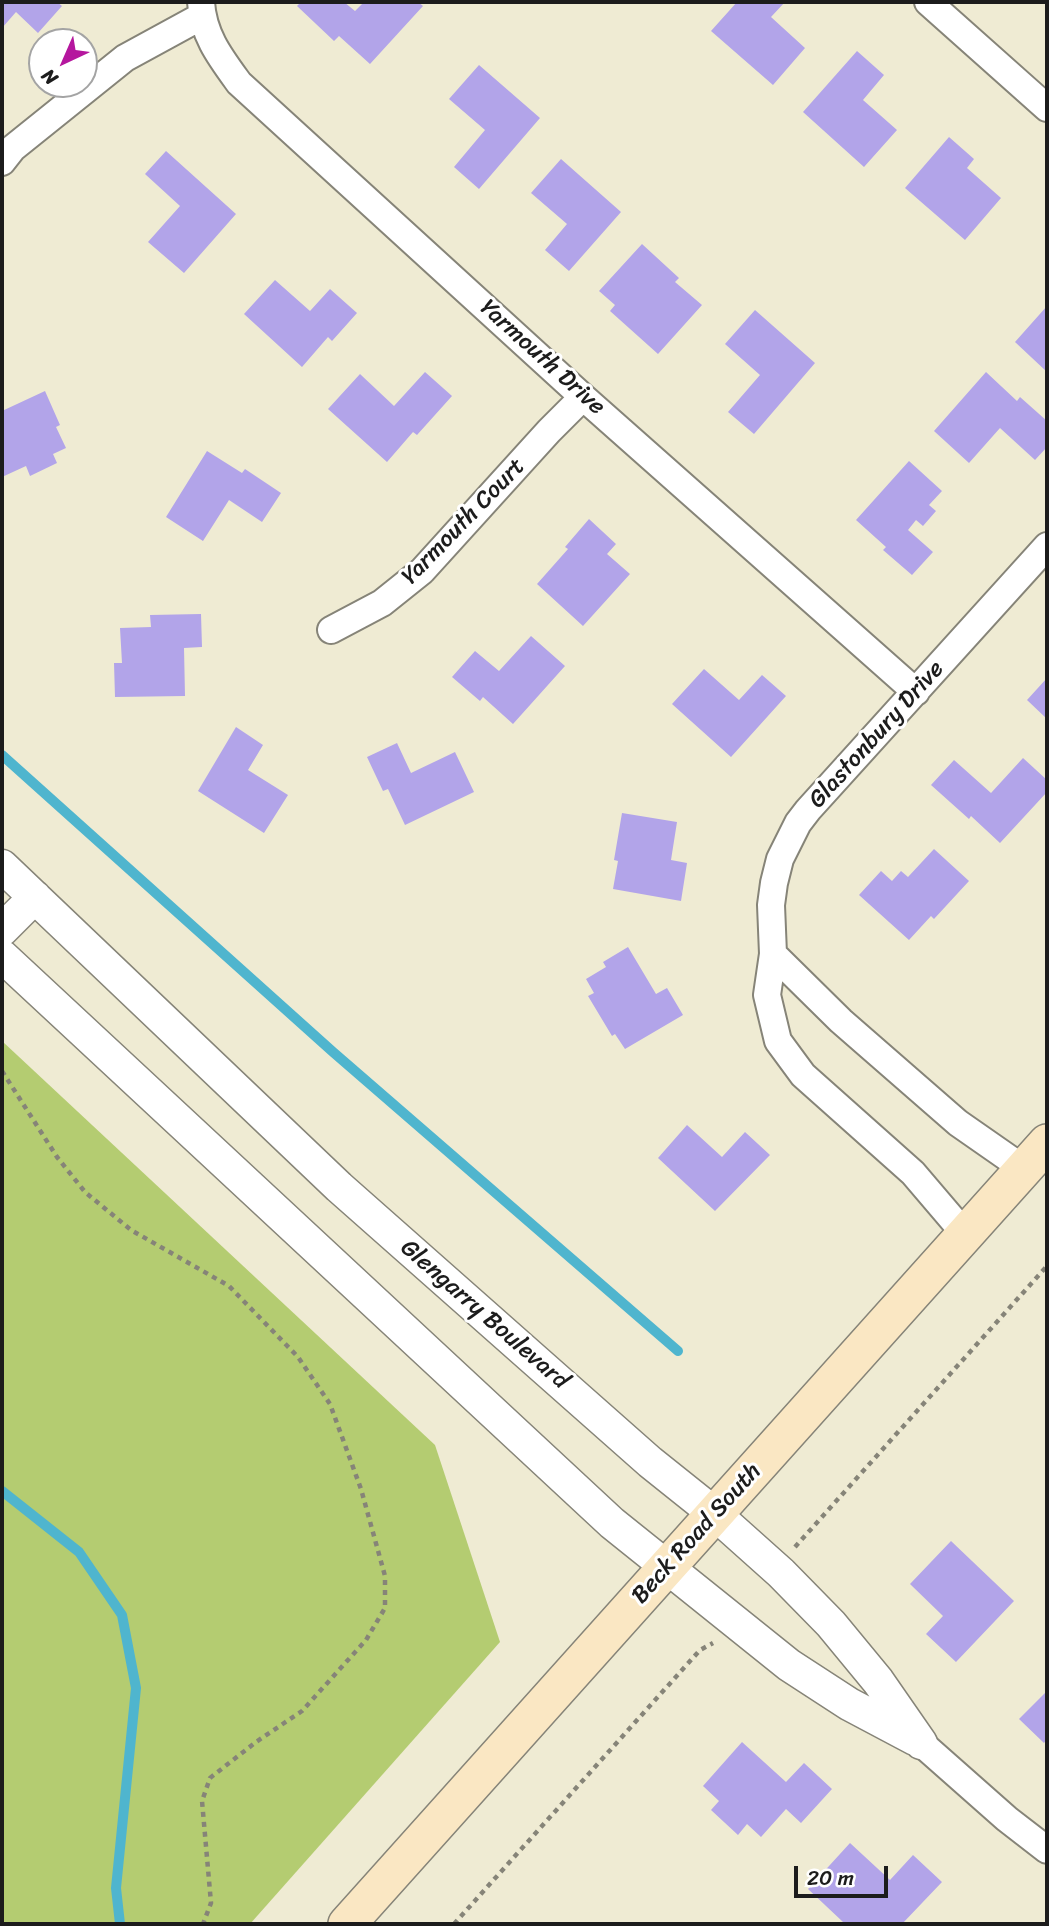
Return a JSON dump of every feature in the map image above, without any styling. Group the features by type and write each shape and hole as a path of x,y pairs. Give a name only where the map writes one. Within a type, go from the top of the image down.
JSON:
{"main road":[{"name":"Beck Road South","path":"347,1924 1035,1156"}],"street":[{"path":"928,2 1047,108"},
{"path":"2,162 13,148 125,58 201,9"},
{"name":"Yarmouth Drive","path":"201,9 217,54 239,83 583,397 916,692"},
{"name":"Yarmouth Court","path":"331,630 382,603 422,571 583,397"},
{"name":"Glastonbury Drive","path":"965,1234 913,1173 803,1075 778,1041 767,995 773,954 771,905 780,859 798,823 1047,546"},
{"name":"Glengarry Boulevard","path":"2,866 339,1186 650,1462 715,1514 781,1573 831,1624 878,1681 921,1743"},
{"path":"2,930 35,897"},
{"path":"773,954 841,1021 958,1123 1035,1156"},
{"name":"Glengarry Boulevard","path":"2,956 612,1523 789,1665 849,1704 921,1743 1007,1819 1047,1850"}],"path":[{"path":"2,1071 57,1157 85,1192 131,1230 229,1286 298,1357 330,1404 361,1489 385,1576 385,1608 366,1640 302,1711 210,1778 202,1801 211,1903 203,1924"},
{"path":"792,1554 813,1525 1047,1266"},
{"path":"454,1924 700,1650 722,1639"}],"green space":[{"path":"2,1041 435,1445 500,1642 250,1924 2,1924"}],"building":[{"path":"2,2 57,2 62,6 42,28 33,28 16,12 2,28"},
{"path":"301,2 344,2 355,11 364,2 418,2 423,6 370,64 339,36 334,41 297,6"},
{"path":"737,2 785,2 771,17 805,48 773,85 711,31"},
{"path":"857,51 884,75 863,100 897,130 864,167 803,112"},
{"path":"479,65 540,118 479,189 454,167 485,130 449,99"},
{"path":"949,137 974,159 967,168 1001,198 965,240 905,188"},
{"path":"166,151 236,214 184,273 148,242 180,206 145,174"},
{"path":"561,159 621,212 569,271 545,250 567,224 531,193"},
{"path":"642,244 679,278 675,282 702,305 658,354 610,311 615,305 599,291"},
{"path":"275,280 310,311 330,289 357,313 332,341 328,337 302,367 244,314"},
{"path":"1047,306 1047,372 1015,342"},
{"path":"755,310 815,363 754,434 728,412 760,375 725,344"},
{"path":"425,372 452,396 417,435 413,432 387,462 328,409 360,374 394,406"},
{"path":"986,372 1017,401 1020,397 1047,421 1047,447 1035,460 1000,428 969,463 934,431"},
{"path":"45,391 60,425 56,427 66,448 53,454 57,463 30,476 26,466 2,477 2,411"},
{"path":"207,451 242,473 245,469 281,493 262,522 229,500 203,541 166,517"},
{"path":"909,461 942,491 929,505 936,511 923,526 916,520 908,530 933,552 912,575 883,550 886,547 856,520"},
{"path":"589,519 616,544 607,554 630,574 583,626 537,584 568,549 565,547"},
{"path":"201,614 202,647 184,648 185,696 115,697 114,663 122,663 120,628 151,627 150,615"},
{"path":"531,636 565,666 513,724 483,697 480,701 452,677 475,651 499,671"},
{"path":"704,669 739,700 762,675 786,696 731,757 672,704"},
{"path":"1047,678 1047,719 1027,700"},
{"path":"236,727 263,745 248,770 288,795 264,833 198,791"},
{"path":"397,743 411,773 455,752 474,792 405,825 388,789 383,791 367,757"},
{"path":"1023,758 1047,780 1047,792 1000,843 931,785 954,760 991,793"},
{"path":"622,813 677,822 671,860 687,863 681,901 613,889 618,861 614,860"},
{"path":"934,849 969,881 934,919 931,916 909,940 859,895 881,871 892,881 901,871 908,877"},
{"path":"628,947 656,994 667,988 683,1015 625,1049 615,1034 612,1036 588,996 594,993 586,979 606,967 603,962"},
{"path":"687,1125 722,1157 745,1132 770,1155 715,1211 658,1158"},
{"path":"951,1541 1014,1601 956,1662 926,1634 943,1616 910,1584"},
{"path":"1047,1691 1047,1739 1044,1743 1019,1719"},
{"path":"742,1742 786,1782 804,1763 832,1789 801,1823 786,1809 761,1837 747,1824 738,1835 711,1810 719,1801 703,1786"},
{"path":"850,1843 890,1880 913,1855 942,1882 902,1924 841,1924 843,1922 808,1889"}],"waterway":[{"path":"2,755 333,1052 678,1351"},
{"path":"2,1491 79,1552 122,1615 136,1688 116,1888 120,1924"}]}
